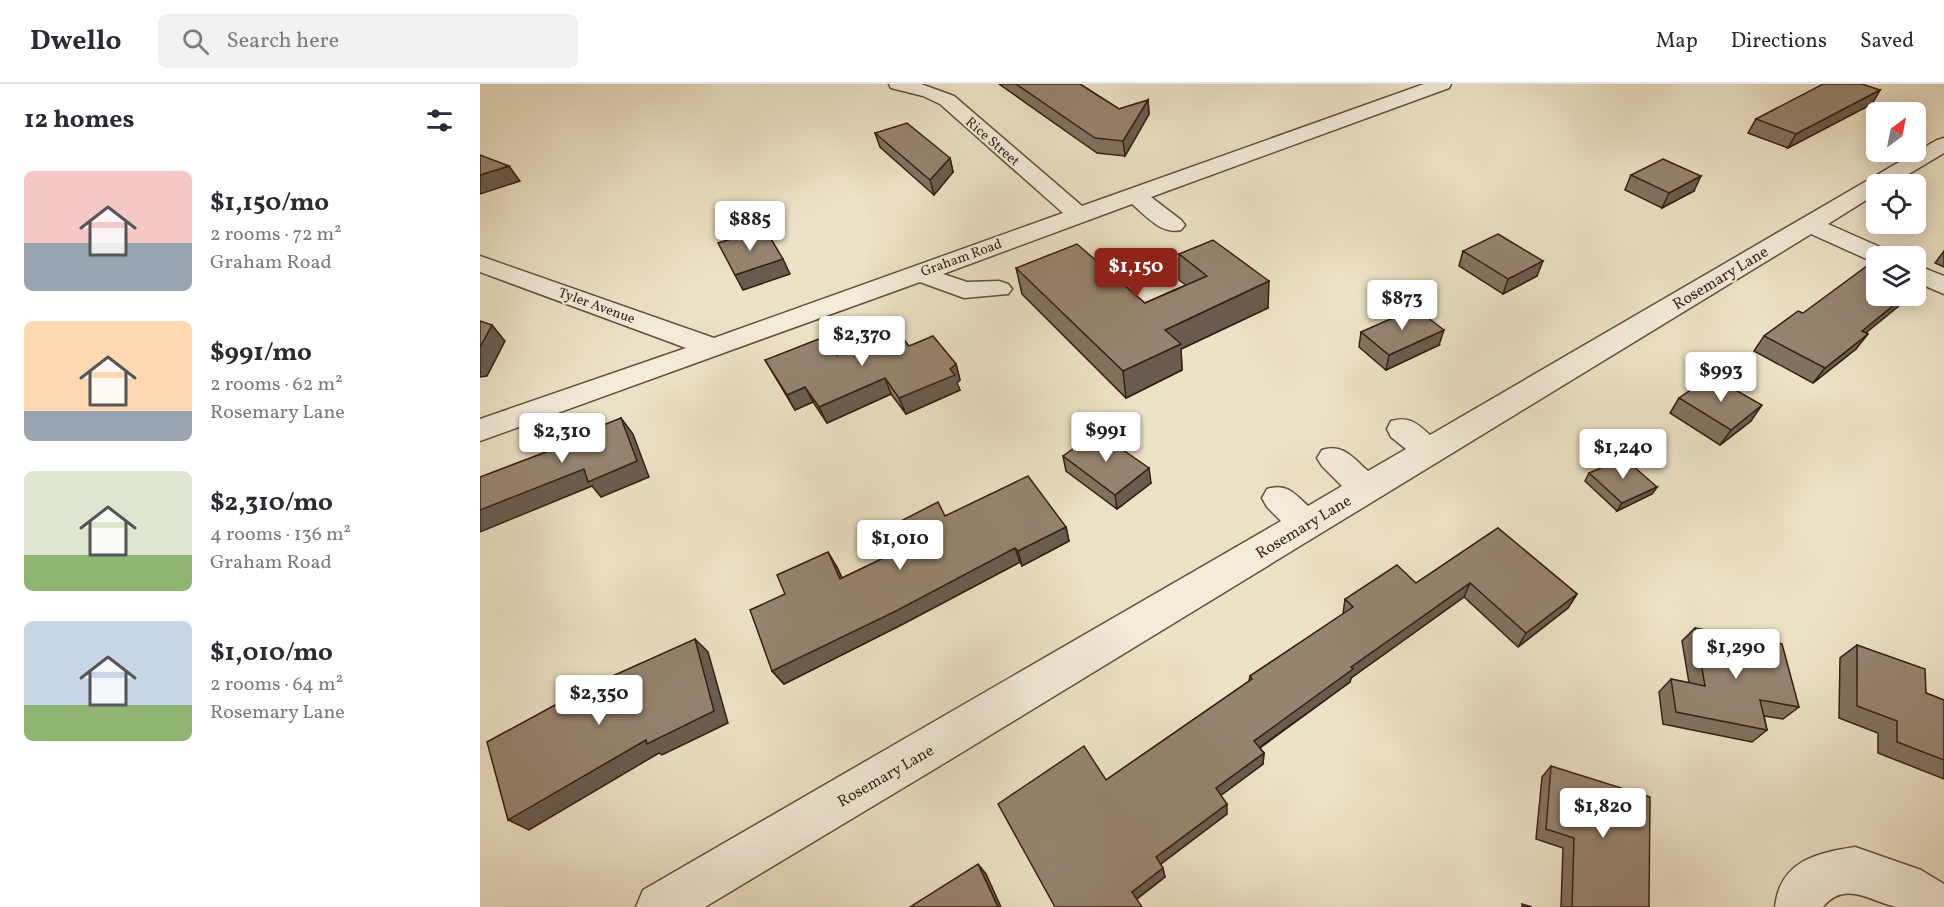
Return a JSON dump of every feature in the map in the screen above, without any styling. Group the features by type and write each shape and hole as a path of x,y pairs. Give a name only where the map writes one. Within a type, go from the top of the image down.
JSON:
{"street":[{"name":"Rice Street","path":"898,84 930,92 946,99 1078,215"},
{"name":"Graham Road","path":"480,430 714,348 1442,84"},
{"name":"Rosemary Lane","path":"660,907 1944,144"},
{"path":"1134,195 1173,225"},
{"path":"1809,224 1866,250"},
{"name":"Tyler Avenue","path":"480,263 714,348"},
{"path":"918,273 964,290 999,289"},
{"path":"1926,278 1944,286"},
{"path":"1402,429 1429,451"},
{"path":"1332,458 1366,489"},
{"path":"1279,498 1306,525"},
{"path":"1799,907 1800,896 1821,875 1855,870 1905,886 1937,907"}],"building":[{"path":"1016,84 1080,84 1119,109 1148,100 1123,141 1095,138"},
{"path":"1823,84 1862,84 1880,90 1796,134 1756,119"},
{"path":"907,123 950,158 930,180 875,133"},
{"path":"480,155 509,166 480,175"},
{"path":"1663,159 1701,176 1669,193 1631,175"},
{"path":"765,229 783,259 735,275 718,243"},
{"path":"1498,234 1543,261 1508,279 1463,251"},
{"path":"1213,240 1269,281 1165,330 1181,344 1123,371 1016,268 1077,244 1145,303 1207,276 1179,254"},
{"path":"1866,267 1866,306 1893,306 1862,331 1868,334 1825,368 1764,336 1798,311 1803,313"},
{"path":"1415,308 1444,330 1389,355 1361,332"},
{"path":"480,321 492,325 480,347"},
{"path":"897,331 909,346 933,336 956,364 950,369 955,375 899,398 885,378 819,407 805,387 787,395 765,360 824,337 837,355"},
{"path":"1711,376 1762,405 1731,430 1679,398"},
{"path":"621,418 637,461 588,482 584,469 480,510 480,477 575,441 573,437"},
{"path":"1097,432 1149,468 1115,495 1063,456"},
{"path":"1624,458 1657,487 1622,503 1589,473"},
{"path":"1028,476 1066,527 1018,551 1015,548 896,611 772,671 750,610 785,594 777,575 828,552 840,579 911,545 899,522 938,502 945,516"},
{"path":"1498,528 1577,594 1526,633 1470,583 1351,667 1353,669 1254,741 1264,753 1216,788 1227,804 1156,857 1163,868 1132,892 1142,907 1055,907 998,804 1084,746 1106,780 1252,679 1250,676 1353,607 1345,599 1397,565 1416,583"},
{"path":"1695,628 1782,644 1799,707 1760,700 1767,730 1676,712 1671,679 1705,686"},
{"path":"695,639 714,711 647,744 646,740 508,820 487,742 588,687"},
{"path":"1857,645 1925,669 1926,693 1944,700 1944,760 1897,742 1897,721 1857,706"},
{"path":"1551,766 1650,797 1649,907 1572,907 1574,838 1546,829"},
{"path":"978,864 998,907 910,907"}]}
